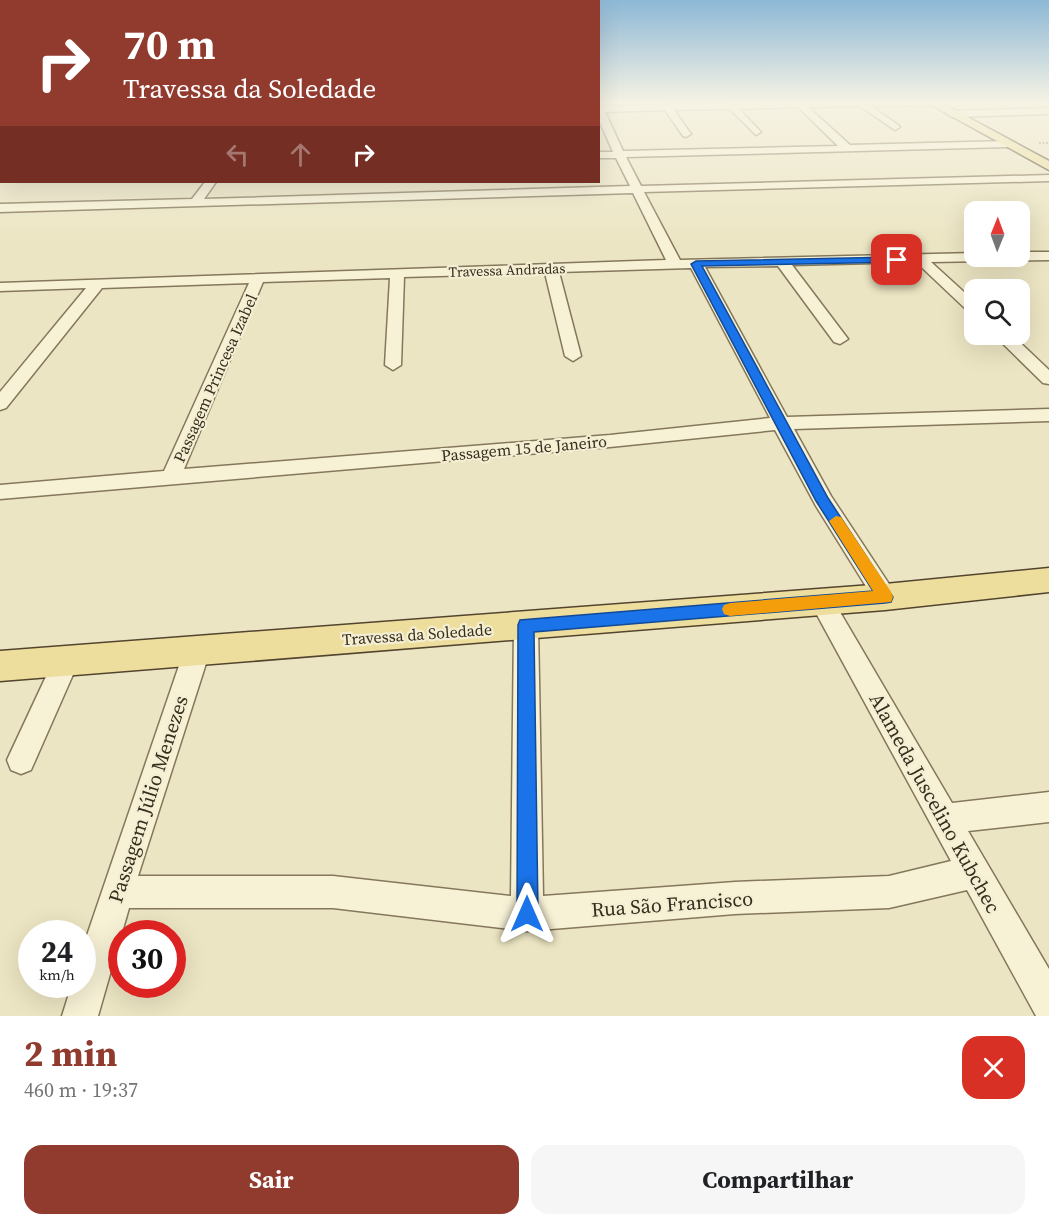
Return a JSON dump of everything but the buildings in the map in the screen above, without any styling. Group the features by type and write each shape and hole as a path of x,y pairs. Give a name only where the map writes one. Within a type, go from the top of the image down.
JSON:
{"main road":[{"path":"1018,149 1049,166"},
{"name":"Travessa da Soledade","path":"0,666 885,597 1049,580"}],"street":[{"path":"617,149 675,264"},
{"path":"600,155 793,149"},
{"path":"0,208 195,203 464,188 637,188 1049,178"},
{"path":"195,203 209,183"},
{"path":"1030,256 1049,256"},
{"name":"Travessa Andradas","path":"0,287 675,264 964,258"},
{"path":"920,259 964,300"},
{"path":"782,262 840,339"},
{"path":"696,264 823,501 885,597"},
{"path":"551,268 573,356"},
{"path":"393,365 397,274"},
{"name":"Passagem Princesa Izabel","path":"171,477 258,278"},
{"path":"0,404 98,283"},
{"path":"1012,345 1049,380"},
{"name":"Passagem 15 de Janeiro","path":"0,492 609,441 782,423 1049,416"},
{"name":"Alameda Juscelino Kubchec","path":"822,602 1049,1004"},
{"path":"526,625 527,914"},
{"name":"Passagem Júlio Menezes","path":"80,1016 117,891 196,651"},
{"path":"21,760 66,661"},
{"path":"945,819 1049,807"},
{"name":"Rua São Francisco","path":"117,891 333,892 527,914 735,898 890,892 974,872"}],"slow traffic":[{"path":"730,609 885,597 836,521"}],"route":[{"path":"527,914 526,625 885,597 823,501 696,264 897,260"}]}
